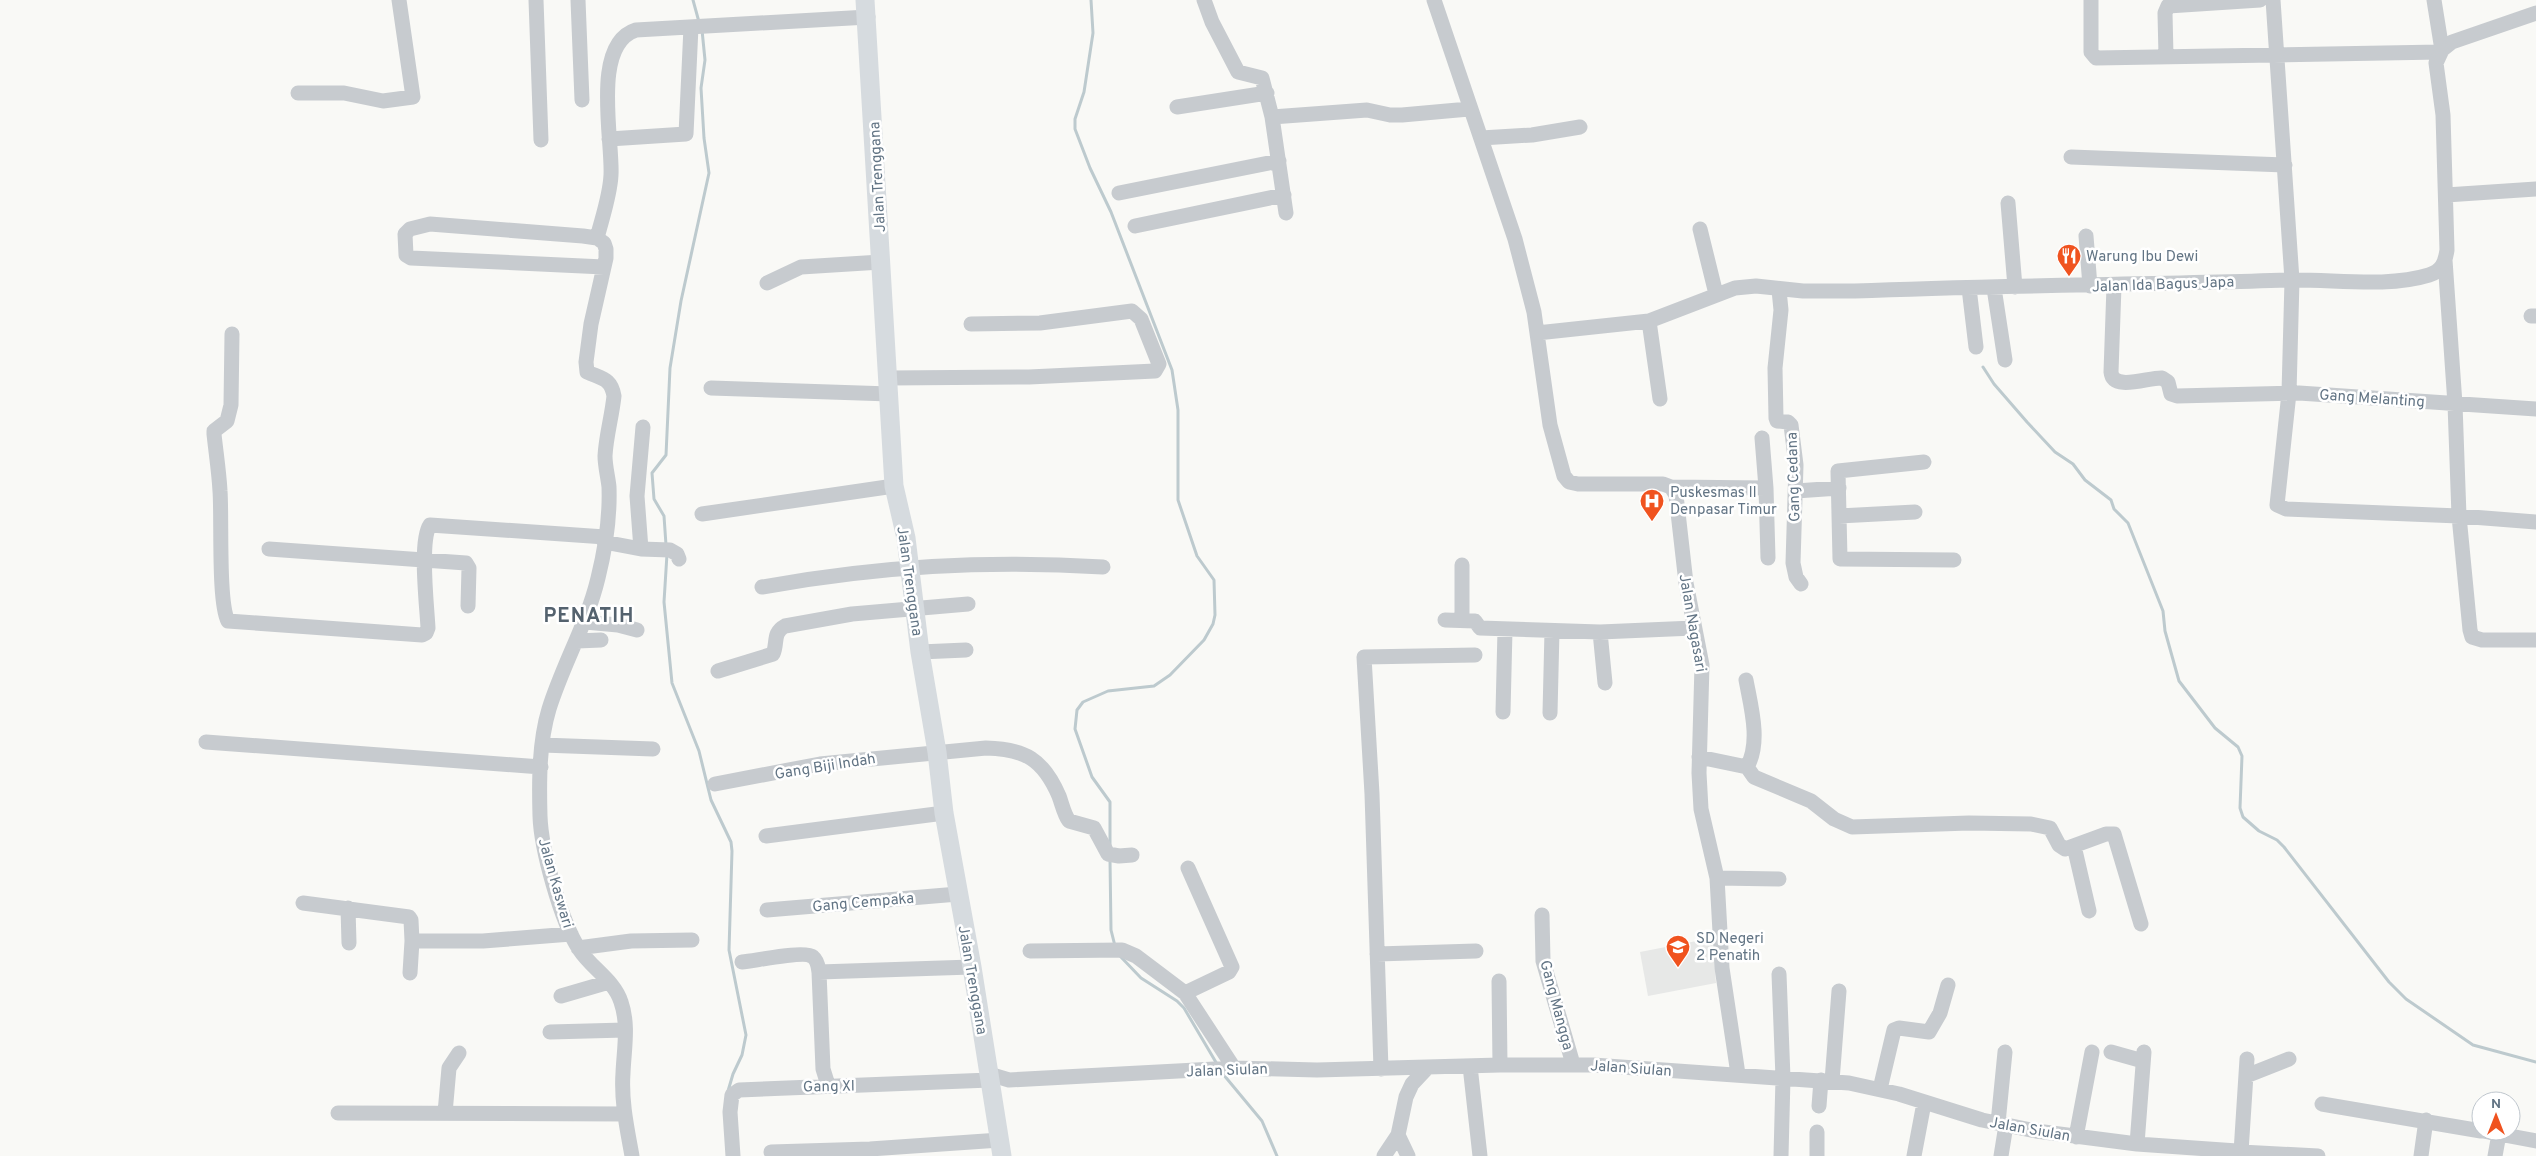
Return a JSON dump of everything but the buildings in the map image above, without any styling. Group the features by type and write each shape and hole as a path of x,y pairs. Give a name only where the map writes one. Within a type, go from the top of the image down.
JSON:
{"main road":[{"name":"Jalan Trenggana","path":"867,8 890,386 894,486 909,566 920,652 937,752 944,813 972,967 1001,1148"}],"street":[{"path":"298,93 344,93 383,101 414,97 399,0"},
{"path":"536,0 541,140"},
{"path":"578,0 582,100"},
{"path":"1204,0 1212,22 1238,72 1262,78 1272,117 1286,213"},
{"path":"1434,0 1469,109 1481,138 1515,239 1534,312 1550,425 1566,479 1578,484 1619,482 1663,484 1671,487 1766,488"},
{"path":"2090,0 2091,52 2094,57 2275,56 2441,51 2452,42 2536,13"},
{"path":"2166,56 2165,13 2168,6 2260,0"},
{"path":"2273,0 2275,56 2285,164 2292,280 2289,393 2275,501 2279,508 2458,516 2536,522"},
{"path":"2434,0 2441,51 2436,70 2443,114 2448,236 2445,260 2455,404 2458,516 2470,630 2472,637 2482,640 2536,640"},
{"path":"597,238 611,178 608,89 614,48 618,42 636,30 691,27 867,8"},
{"path":"609,139 686,134 691,27"},
{"path":"1178,107 1267,93"},
{"path":"1272,117 1367,110 1390,115 1402,115 1469,109"},
{"path":"1481,138 1532,135 1580,127"},
{"path":"2071,157 2285,164"},
{"path":"1119,193 1278,161"},
{"path":"2446,194 2536,189"},
{"path":"1135,226 1284,195"},
{"path":"2008,203 2015,287"},
{"path":"430,224 597,238 604,243 606,249 604,267 411,258 406,255 405,234 410,229 430,224"},
{"path":"1700,229 1716,294"},
{"path":"2086,236 2090,286"},
{"path":"2445,260 2438,271 2428,275 2448,294"},
{"path":"767,283 796,268 881,262"},
{"name":"Jalan Kaswari","path":"604,267 592,324 586,369 590,374 608,381 613,388 614,396 605,457 609,489 605,539 598,577 585,622 549,710 542,744 540,827 548,864 570,934 578,948 609,982 620,998 625,1018 622,1074 624,1114 632,1156"},
{"name":"Jalan Ida Bagus Japa","path":"1537,333 1649,321 1716,294 1735,288 1756,286 1779,290 1846,291 2114,286 2292,280 2380,281 2428,275"},
{"name":"Gang Melanting","path":"2114,286 2111,372 2116,381 2125,382 2162,378 2168,382 2171,394 2177,396 2289,393 2536,409"},
{"path":"1969,288 1976,347"},
{"path":"1994,288 2005,360"},
{"name":"Gang Cedana","path":"1779,290 1781,322 1775,368 1776,418 1777,421 1788,422 1791,425 1796,491 1794,563 1796,577 1801,584"},
{"path":"711,388 890,386 1155,371 1159,364 1141,318 1132,311 1040,323 971,324"},
{"path":"1649,321 1660,399"},
{"path":"232,334 231,405 227,421 214,431 220,491 226,619 230,622 422,635 426,633 428,628 425,558 427,529 430,525 436,524 605,539 641,549 669,553"},
{"path":"641,549 637,496 643,427"},
{"path":"1762,438 1768,558"},
{"path":"1924,462 1838,471 1840,559 1954,560"},
{"path":"702,514 894,486"},
{"name":"Jalan Nagasari","path":"1671,487 1676,495 1686,583 1701,658 1703,678 1699,757 1701,809 1717,878 1722,968 1738,1074"},
{"path":"1796,491 1839,488"},
{"path":"1839,516 1915,512"},
{"path":"269,550 425,558 469,564 468,606"},
{"path":"762,587 814,578 909,566 1007,563 1103,567"},
{"path":"1462,565 1462,620"},
{"path":"718,671 773,654 775,637 778,630 785,626 852,614 968,604"},
{"path":"1445,620 1475,620 1480,628 1505,630 1600,632 1694,628"},
{"path":"585,622 618,625 637,630"},
{"path":"1503,712 1505,630"},
{"path":"1550,713 1552,631"},
{"path":"1600,632 1605,683"},
{"path":"577,641 601,640"},
{"path":"920,652 966,650"},
{"path":"1386,1068 1377,954 1372,794 1364,657 1475,655"},
{"path":"1746,680 1752,708 1754,744 1752,757 1747,767"},
{"path":"206,742 541,767"},
{"path":"542,744 653,749"},
{"name":"Gang Biji Indah","path":"714,784 820,764 937,752 1005,748 1026,755 1047,771 1070,821 1094,828 1108,854 1119,856 1132,855"},
{"path":"1699,757 1747,767 1754,777 1812,801 1834,819 1852,827 1969,823 2031,824 2050,828 2062,848 2074,846 2106,834 2114,834 2141,924"},
{"path":"766,836 944,813"},
{"path":"2074,846 2089,911"},
{"path":"1185,993 1229,972 1232,967 1188,868"},
{"path":"1717,878 1779,879"},
{"name":"Gang Cempaka","path":"767,910 958,894"},
{"path":"303,903 409,917 411,920 412,942 410,973"},
{"path":"348,908 349,943"},
{"name":"Gang Mangga","path":"1542,915 1542,961 1573,1064"},
{"path":"412,942 483,941 570,934"},
{"path":"578,948 632,941 692,940"},
{"path":"1030,951 1107,949 1136,956 1185,993 1222,1054 1234,1068"},
{"path":"1377,954 1476,951"},
{"path":"742,962 807,954 816,960 823,1069 828,1086"},
{"path":"818,972 972,967"},
{"path":"1779,974 1783,1078 1781,1156"},
{"path":"1499,981 1500,1065"},
{"path":"561,996 609,982"},
{"path":"1880,1089 1894,1030 1899,1028 1920,1033 1931,1030 1940,1013 1948,985"},
{"path":"1819,1106 1826,1080 1839,992"},
{"path":"550,1032 625,1030"},
{"path":"2001,1156 2004,1052"},
{"path":"2076,1137 2092,1052"},
{"path":"2112,1052 2143,1056 2137,1144"},
{"path":"444,1113 448,1068 459,1053"},
{"path":"2241,1154 2247,1059"},
{"path":"2246,1076 2289,1059"},
{"name":"Jalan Siulan","path":"990,1080 1234,1068 1421,1068 1573,1064 1826,1080 1880,1089 2002,1124 2076,1137 2241,1154 2318,1156"},
{"path":"1470,1066 1480,1156"},
{"path":"1384,1156 1398,1135 1406,1096 1421,1068"},
{"name":"Gang XI","path":"733,1156 730,1105 735,1092 747,1089 990,1080"},
{"path":"1914,1156 1924,1102"},
{"path":"2322,1104 2471,1129"},
{"path":"338,1113 624,1114"},
{"path":"2421,1156 2426,1120"},
{"path":"1817,1132 1817,1156"},
{"path":"1398,1135 1408,1156"},
{"path":"2521,1138 2536,1141"},
{"path":"2495,1156 2498,1141"},
{"path":"771,1152 1001,1148"}],"shaded area":[{"name":"SD Negeri 2 Penatih","path":"1712,938 1716,983 1648,996 1640,952"}],"waterway":[{"path":"693,0 699,22"},
{"path":"1091,0 1093,33 1084,92 1075,119 1075,129 1090,168 1111,212 1172,370 1178,410 1178,500 1197,556 1214,580 1215,615 1213,624 1204,640 1170,675 1154,686 1108,691 1083,702 1077,710 1075,729 1092,777 1110,802 1110,846"},
{"path":"666,545 664,516 654,499 652,473 666,455 670,368 681,301 709,173 704,138 701,88 705,60 702,30"},
{"path":"1983,367 1994,384 2027,422 2055,452 2073,464 2085,480 2111,500 2114,509 2128,523 2163,611 2165,631 2179,681 2215,728 2238,747 2242,756 2240,808 2243,817 2259,831 2277,840 2284,847 2389,982 2406,999 2473,1045 2536,1062"},
{"path":"667,554 664,602 672,683 699,751 711,800 731,842 729,950 746,1035 742,1055 733,1074 728,1091"},
{"path":"1110,860 1111,930 1115,946"},
{"path":"1120,956 1141,978 1177,1001 1184,1008 1217,1064"},
{"path":"1223,1074 1262,1121 1277,1156"}],"place":[{"name":"Warung Ibu Dewi","path":"2069,277"},
{"name":"Puskesmas II Denpasar Timur","path":"1652,522"},
{"name":"SD Negeri 2 Penatih","path":"1678,968"}],"district":[{"name":"PENATIH","path":"589,615"}]}
